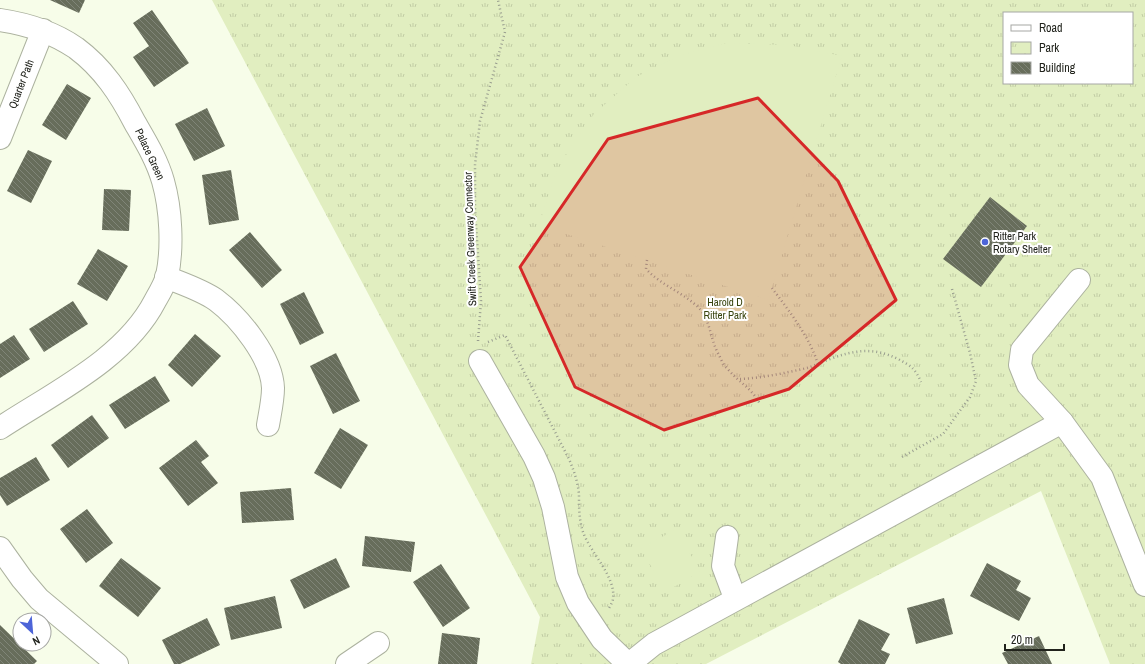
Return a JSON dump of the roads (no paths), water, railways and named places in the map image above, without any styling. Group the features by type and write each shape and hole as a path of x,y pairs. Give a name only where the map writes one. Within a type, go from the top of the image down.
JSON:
{"street":[{"name":"Palace Green","path":"0,20 14,22 42,30 60,38 76,48 95,64 110,81 144,138 157,164 168,199 170,221 170,243 166,277 155,302 142,322 126,341 106,358 80,377 0,428"},
{"name":"Quarter Path","path":"0,138 42,30"},
{"path":"166,277 216,300 246,328 259,348 268,368 273,388 268,425"},
{"path":"1079,280 1022,350 1020,365 1028,385 1062,422 1102,477 1145,585"},
{"path":"480,361 534,456 544,478 553,507 567,577 578,603 602,639 628,664 654,644 736,598 917,502 1062,422"},
{"path":"727,537 723,566 736,598"},
{"path":"0,548 22,579 39,599 117,664"},
{"path":"347,664 378,643"}],"place":[{"name":"Ritter Park Rotary Shelter","path":"985,242"}],"park label":[{"name":"Harold D Ritter Park","path":"725,308"}]}
